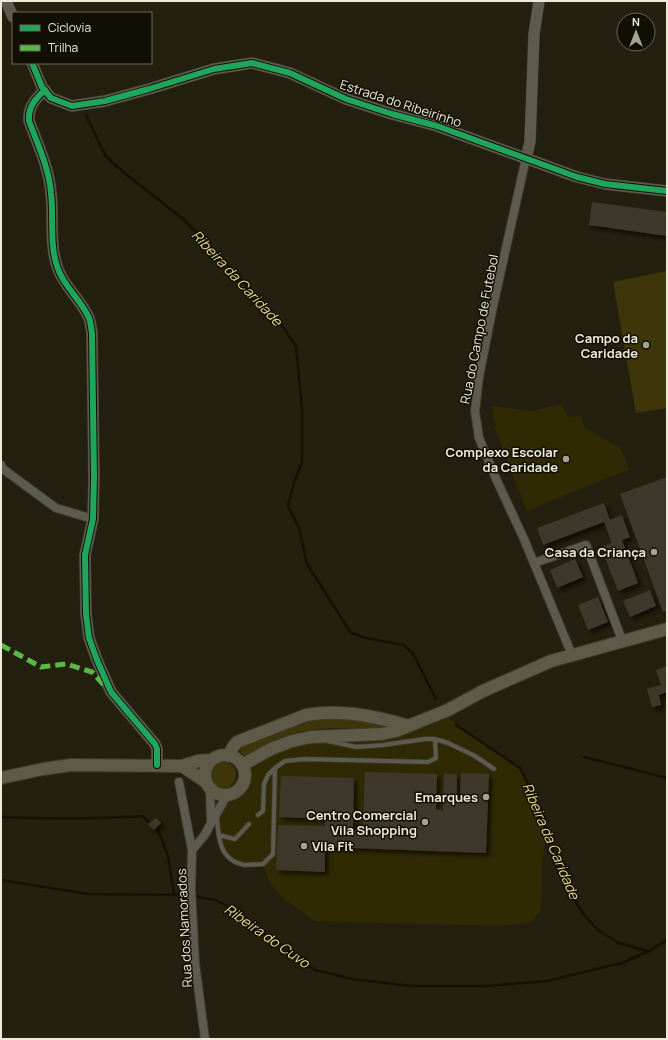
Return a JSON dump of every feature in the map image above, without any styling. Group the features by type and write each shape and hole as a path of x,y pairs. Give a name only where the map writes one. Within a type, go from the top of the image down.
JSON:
{"main road":[{"path":"242,765 283,744 310,737 382,734 409,726 448,710 483,690 528,670 552,661 667,628"},
{"path":"229,756 237,742 312,714 334,712 353,713 381,718 409,726"},
{"path":"182,766 208,786 221,795 227,795 239,789 243,784 245,778 242,765 237,759 229,756 217,756 211,760 205,770 208,786"},
{"path":"1,778 71,765 182,766 198,761 211,760"}],"street":[{"path":"6,1 12,15"},
{"path":"526,158 530,142 534,34 539,1"},
{"name":"Estrada do Ribeirinho","path":"32,64 45,90 51,98 72,106 105,101 214,69 252,63 290,73 346,99 392,114 437,126 577,177 605,184 667,191"},
{"path":"45,90 36,98 28,112 29,121 48,172 51,194 53,248 58,269 67,287 82,306 89,318 92,333 94,469 93,519 85,555 88,638 112,692 155,744 157,749 158,765"},
{"name":"Rua do Campo de Futebol","path":"526,158 479,377 475,411 478,438 534,563 572,655"},
{"path":"1,466 56,508 93,519"},
{"path":"534,563 586,545 622,640"},
{"path":"179,782 192,850"},
{"path":"208,786 211,821"},
{"name":"Rua dos Namorados","path":"205,1039 195,964 191,889 192,850 204,836 211,821 227,795"}],"lane":[{"path":"310,737 356,747 435,739 448,743 475,756 494,769"},
{"path":"258,816 263,811 264,784 268,775 285,761 305,759 428,762 436,758 435,739"},
{"path":"217,812 218,835 220,844 225,854 232,861 245,865 263,864 273,854 275,768"},
{"path":"218,835 235,839 249,824"}],"shaded area":[{"name":"Campo da Caridade","path":"667,271 667,408 636,413 613,282"},
{"name":"Complexo Escolar da Caridade","path":"562,404 568,417 581,416 584,427 621,449 629,469 527,511 494,427 497,426 492,415 493,406 532,411"},
{"path":"444,711 456,725 520,768 536,800 546,831 542,865 540,912 531,923 498,926 315,921 279,895 269,881 263,864 245,865 232,861 220,844 217,812 227,795 239,789 243,784 245,777 242,765 271,749 350,735"},
{"path":"337,717 388,724 388,727 310,730 287,736 255,753 244,755 240,751 243,745 310,719"},
{"path":"223,762 232,766 236,775 232,784 223,788 214,784 210,775 214,766"}],"building":[{"path":"592,202 667,212 667,236 589,225"},
{"name":"Casa da Criança","path":"667,477 667,610 663,612 620,494"},
{"path":"604,503 610,520 622,515 630,537 622,540 638,583 618,591 601,547 612,543 604,522 543,545 537,528"},
{"path":"575,559 583,577 557,588 550,570"},
{"path":"650,590 656,606 630,617 623,601"},
{"path":"598,597 608,622 588,630 578,605"},
{"path":"667,666 667,692 659,695 661,705 652,707 647,689 661,685 656,670"},
{"name":"Centro Comercial Vila Shopping","path":"365,772 437,774 436,809 443,810 444,774 457,774 457,798 460,798 461,773 489,774 486,853 325,847 325,872 276,870 278,825 325,826 325,819 279,817 281,776 354,778 353,830 363,830"},
{"path":"156,818 161,823 154,830 148,824"}],"waterway":[{"name":"Ribeira da Caridade","path":"86,115 105,155 123,172 182,218 236,273 278,320 296,346 302,409 302,462 294,483 288,506 299,528 307,564 351,633 366,638 404,645 414,655 436,699"},
{"name":"Ribeira da Caridade","path":"456,725 520,768 536,800 558,866 568,890 584,915 599,931 619,943 648,951"},
{"path":"584,757 667,778"},
{"path":"1,817 107,818 142,816 158,830 168,856 174,894"},
{"name":"Ribeira do Cuvo","path":"1,880 88,894 188,895 215,900 233,909 299,960 315,970 353,979 411,986 485,986 547,981 622,963 649,951 667,940"}],"marked path":[{"path":"1,645 41,667 66,664 92,672 104,685"}],"cycle path":[{"path":"32,64 42,87 51,98 72,106 105,101 214,69 252,63 290,73 346,99 392,114 437,126 577,177 605,184 667,191"},
{"path":"45,90 31,107 29,121 43,157 50,184 55,260 61,276 86,312 90,320 92,333 94,477 93,519 85,555 86,614 89,638 111,692 155,744 157,749 157,765"}],"place":[{"name":"Campo da Caridade","path":"646,345"},
{"name":"Complexo Escolar da Caridade","path":"566,459"},
{"name":"Casa da Criança","path":"654,552"},
{"name":"Emarques","path":"486,797"},
{"name":"Centro Comercial Vila Shopping","path":"425,822"},
{"name":"Vila Fit","path":"304,846"}]}
